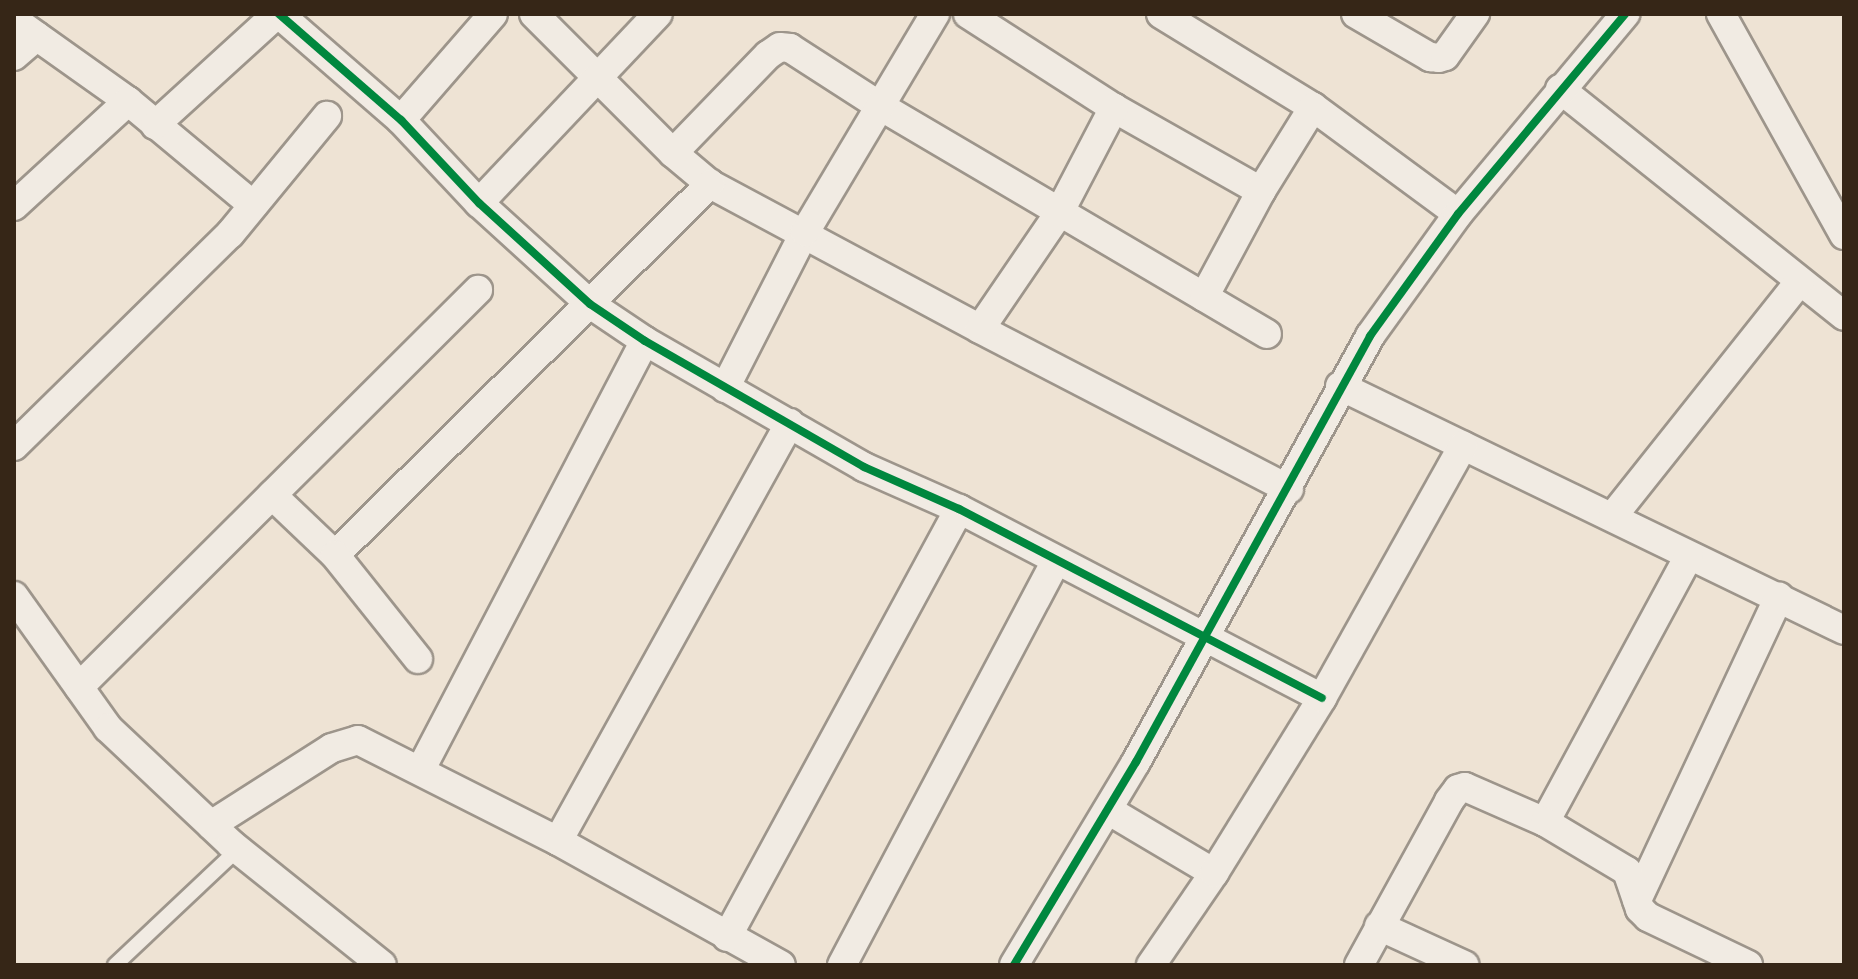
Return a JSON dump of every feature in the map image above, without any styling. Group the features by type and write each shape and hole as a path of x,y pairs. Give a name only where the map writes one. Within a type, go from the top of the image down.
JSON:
{"street":[{"path":"155,125 278,14 401,120 479,203 590,304 645,341 864,467 959,509 1322,698"},
{"path":"401,120 493,14"},
{"path":"534,14 673,153 710,184 805,232 980,329 1289,489"},
{"path":"479,203 658,14"},
{"path":"725,388 805,232 935,14"},
{"path":"968,14 1114,108 1261,191"},
{"path":"1161,14 1313,107 1458,214"},
{"path":"1356,14 1430,57 1439,58 1445,56 1475,14"},
{"path":"1014,965 1108,810 1289,489 1340,386 1370,336 1458,214 1625,14"},
{"path":"1721,14 1844,235"},
{"path":"14,56 22,23 128,101 253,205"},
{"path":"673,153 780,47 800,54 880,106 1267,334"},
{"path":"1560,89 1844,316"},
{"path":"14,206 128,101"},
{"path":"1204,297 1261,191 1313,107"},
{"path":"980,329 1059,213 1114,108"},
{"path":"14,446 230,234 327,116"},
{"path":"335,555 710,184"},
{"path":"1613,516 1800,281"},
{"path":"79,687 478,290"},
{"path":"421,769 645,341"},
{"path":"1340,386 1844,630"},
{"path":"558,841 790,423"},
{"path":"1151,965 1214,873 1322,698 1463,446"},
{"path":"272,495 335,555 418,659"},
{"path":"727,937 959,509"},
{"path":"1545,822 1689,556"},
{"path":"842,965 1056,561"},
{"path":"14,596 108,728 238,849 382,965"},
{"path":"1637,900 1779,597"},
{"path":"211,825 345,741 371,745 558,841 781,965"},
{"path":"1359,965 1458,789 1472,789 1545,822 1627,871 1637,900 1648,917 1748,965"},
{"path":"1108,810 1214,873"},
{"path":"1379,926 1464,965"}],"lane":[{"path":"115,965 238,849"}],"cycle path":[{"path":"279,14 401,120 479,203 590,304 645,341 864,467 959,509 1322,698"},
{"path":"1014,965 1136,762 1370,336 1458,214 1625,14"}]}
